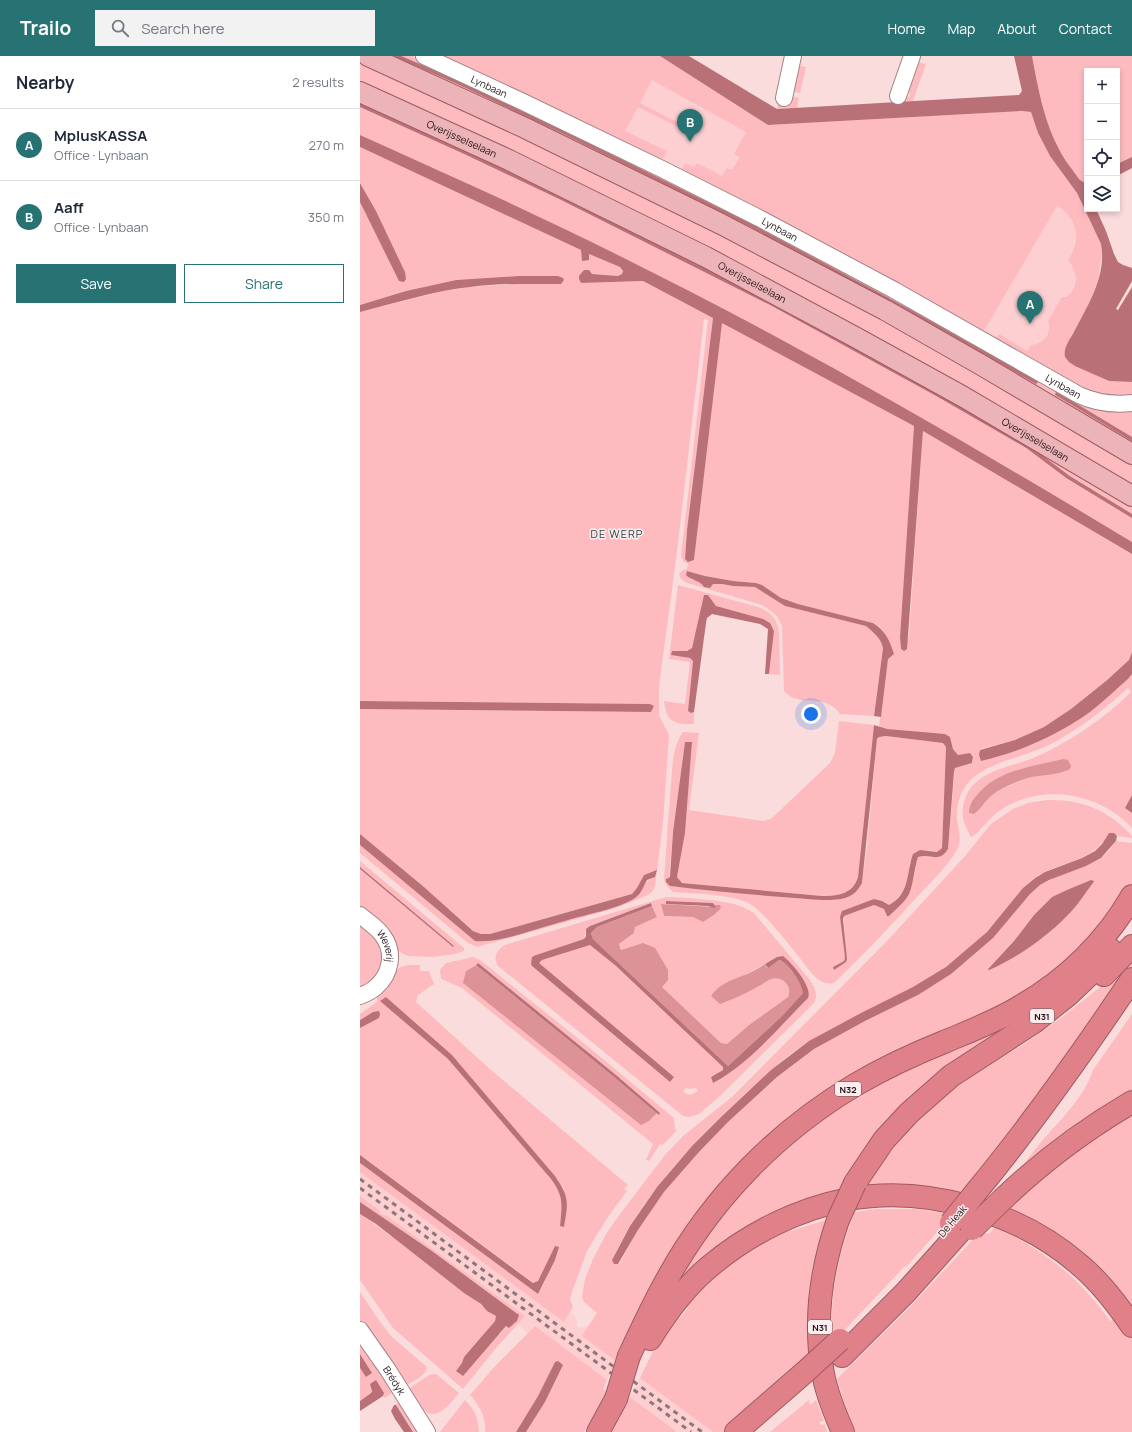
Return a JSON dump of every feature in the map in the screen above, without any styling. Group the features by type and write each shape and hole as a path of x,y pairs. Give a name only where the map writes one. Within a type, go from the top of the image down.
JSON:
{"highway":[{"name":"N32","path":"598,1432 616,1399 669,1274 688,1244 719,1202 773,1144 809,1116 855,1085 914,1054 1006,1014 1045,992 1086,957 1116,921 1132,896"},
{"name":"N31","path":"843,1432 834,1410 823,1374 820,1298 824,1268 829,1247 838,1220 856,1183 871,1157 902,1119 951,1076 1034,1022 1068,995 1104,958 1132,917"},
{"name":"N31","path":"932,1093 954,1081 1057,1013 1096,983 1132,946"},
{"name":"De Heak","path":"990,1195 1031,1122 1098,1030 1132,979"},
{"name":"De Heak","path":"755,1432 806,1380 841,1348 896,1283 960,1230 1036,1139 1132,1004"},
{"name":"N31","path":"960,1230 990,1195 1046,1160 1088,1129 1132,1102"},
{"name":"N32","path":"633,1359 681,1296 709,1267 743,1241 777,1223 814,1209 850,1199 878,1197 918,1197 958,1204 987,1211 1032,1232 1065,1253 1081,1266 1109,1295 1132,1326"},
{"name":"De Heak","path":"736,1432 806,1380"}],"main road":[{"path":"368,56 525,128 721,224 924,332 1132,454"},
{"name":"Overijsselselaan","path":"360,92 502,157 706,257 856,336 962,396 1132,496"}],"street":[{"name":"Lynbaan","path":"424,56 528,104 759,218 894,290 1079,395 1102,403 1132,403"},
{"path":"784,98 793,56"},
{"path":"898,96 912,56"},
{"name":"Weverij","path":"360,915 383,936 389,947 390,960 387,973 380,983 375,988 360,996"},
{"name":"Brédyk","path":"360,1330 388,1370 427,1432"}],"shaded area":[{"path":"383,56 412,56 518,105 756,223 1051,384 1132,407 1132,447 1066,408 1053,394 1039,386 1022,382"},
{"path":"442,56 660,56 768,125 1022,111 1031,112 1038,133 1050,156 1077,193 1084,208 1084,212 1086,212 1101,244 1102,253 1098,280 1069,362 1109,381 1132,382 1132,395 1103,395 1084,389 996,338 999,334 1027,351 1031,345 1040,343 1048,334 1048,321 1062,297 1066,297 1074,288 1076,279 1074,270 1068,260 1075,245 1076,230 1070,217 1057,206 984,331 890,279 683,171 682,169 685,163 694,167 697,163 722,176 727,168 732,170 740,157 734,154 746,132 652,80 640,103 677,122 681,114 683,116 678,127 638,107 625,131 667,151 664,157 660,160"},
{"path":"660,56 689,56 777,109 1019,95 1022,91 1014,56 1032,56 1042,105 1054,140 1064,158 1079,179 1084,182 1084,208 1077,193 1050,156 1038,133 1031,112 1022,111 768,125"},
{"path":"1032,56 1132,56 1132,157 1120,163 1120,68 1084,68 1083,182 1079,179 1062,155 1054,140 1042,105"},
{"path":"916,62 926,64 913,101 893,102 894,99 909,97 910,94 907,88"},
{"path":"360,64 382,69 532,138 863,306 1132,461 1132,489 360,86"},
{"path":"797,65 806,67 800,93 791,91"},
{"path":"650,69 753,134 728,194 616,138"},
{"path":"790,96 799,98 797,108 777,109 779,101"},
{"path":"360,99 700,260 1048,454 1078,477 1132,508 1132,542 1008,468 882,396 691,293 560,227 360,135"},
{"path":"360,135 580,237 695,294 771,334 953,436 1132,542 1132,554 923,431 907,649 904,651 901,649 900,637 914,426 722,323 694,560 688,562 685,559 687,530 713,318 643,281 581,283 579,276 584,270 589,270 592,274 618,276 622,274 623,271 620,267 589,254 589,260 582,261 581,250 360,147"},
{"path":"360,147 581,250 582,261 589,254 620,267 623,271 622,274 618,276 592,274 581,283 643,281 713,318 687,530 685,559 688,562 694,560 722,322 914,426 900,637 901,649 904,651 909,635 923,431 1132,554 1132,652 1129,660 1071,709 1044,727 1015,740 980,749 981,761 1010,753 1038,742 1065,728 1090,712 1132,674 1132,795 1125,808 1132,813 1132,828 1103,806 1086,799 1068,795 1050,794 1032,797 1014,803 994,815 972,837 970,836 963,819 964,804 969,790 981,778 995,771 1045,753 1072,738 1109,712 1131,692 1128,688 1090,719 1060,739 1040,749 986,769 970,781 961,794 958,804 957,820 960,835 959,846 949,862 898,918 834,983 823,982 814,976 772,924 754,906 737,899 719,895 673,892 667,886 664,881 673,759 675,748 683,732 699,733 689,810 763,821 771,819 830,763 835,753 839,721 874,725 858,878 853,888 839,895 822,896 682,883 677,877 685,833 692,742 685,743 673,832 669,878 670,886 771,896 840,899 862,883 867,847 877,739 879,737 886,736 944,743 946,747 942,848 937,852 928,850 910,862 905,887 899,897 889,905 882,901 840,917 845,958 844,961 833,967 834,969 846,962 844,916 874,905 884,909 887,916 889,916 914,878 918,857 938,857 945,853 948,849 955,768 972,763 973,761 973,757 970,753 958,755 953,749 950,737 882,729 879,726 888,659 884,633 879,626 873,623 798,604 781,598 762,585 756,583 733,581 687,571 690,579 713,584 755,587 785,606 866,626 877,635 883,648 874,716 840,714 834,707 827,704 797,699 784,691 782,626 777,616 759,604 687,583 681,579 679,574 683,570 687,569 688,564 684,562 681,556 708,320 704,319 677,552 659,686 659,715 669,735 663,823 657,871 644,875 637,889 632,894 490,934 481,934 473,931 424,887 360,834 360,709 651,712 654,706 650,704 360,701 360,312 443,291 470,287 513,284 544,284 563,278 558,276 519,276 456,280 406,291 360,305 360,202 405,272 376,211 360,183","holes":["1063,759 1065,772 1051,773 1020,781 969,808 981,790 989,783 1009,773 1031,766"]},
{"path":"1132,157 1132,168 1120,174 1120,163"},
{"path":"360,183 376,211 405,272 406,279 404,282 399,281 360,202"},
{"path":"1057,206 1069,216 1075,225 1077,234 1076,244 1068,260 1076,272 1076,283 1069,295 1063,297 1048,321 1049,331 1046,338 1040,343 1031,345 1025,355 984,331"},
{"path":"1086,212 1097,212 1118,262 1132,268 1132,382 1109,381 1075,366 1065,357 1067,344 1095,290 1099,278 1102,256 1101,244"},
{"path":"519,276 558,276 564,280 561,284 504,284 456,289 428,294 360,312 360,305 406,291 456,280"},
{"path":"687,571 733,581 756,583 762,585 781,598 798,604 873,623 881,629 891,645 894,654 888,659 881,717 874,716 883,648 879,638 866,626 785,606 755,587 713,584 710,588 704,587 686,575"},
{"path":"678,585 763,609 775,620 779,633 780,675 769,674 774,631 772,627 716,606 708,595 692,648 687,651 672,651 672,655 690,658 693,661 688,711 691,713 694,712 694,724 677,723 669,718 664,701 685,704 690,662 669,659"},
{"path":"704,595 708,595 716,606 763,619 770,623 774,631 769,674 765,674 768,629 760,624 712,614 707,618 694,712 691,713 688,711 693,661 690,658 671,655 672,651 687,651 692,648"},
{"path":"1132,652 1132,674 1090,712 1065,728 1038,742 1010,753 981,761 979,755 980,750 1015,740 1044,727 1071,709 1129,660"},
{"path":"360,701 650,704 654,706 651,712 360,709"},
{"path":"874,725 887,729 945,734 950,737 953,749 958,755 970,753 973,757 972,763 955,768 948,849 945,853 938,857 918,857 909,894 889,916 887,916 884,909 874,905 844,916 846,962 834,970 833,967 844,961 845,958 840,917 842,911 874,899 889,905 901,895 904,889 913,854 920,850 937,852 942,848 946,747 943,743 886,736 879,737 877,739 862,883 856,892 850,896 831,900 808,899 670,886 666,882 666,879 670,876 673,832 685,742 692,742 685,833 677,877 682,883 822,896 844,893 853,887 858,877"},
{"path":"1063,759 1068,760 1071,766 1070,769 1060,773 1028,778 1013,783 991,796 974,814 969,813 970,806 975,798 984,787 994,780 1016,770"},
{"path":"1132,795 1132,813 1125,808"},
{"path":"1059,800 1083,804 1114,819 1132,836 1132,838 1117,836 1114,833 1109,833 1104,841 1092,852 1043,873 1033,879 1020,891 987,932 946,967 914,988 810,1041 786,1058 748,1091 700,1137 670,1170 631,1224 612,1260 619,1264 638,1230 664,1192 728,1122 777,1077 814,1049 865,1021 918,995 1040,885 1100,859 1107,853 1116,841 1132,843 1132,883 1121,903 1054,977 786,1126 617,1362 582,1336 597,1313 584,1302 582,1297 585,1279 593,1259 606,1234 617,1218 665,1155 683,1136 732,1097 887,941 965,856 991,824 1013,809 1028,803","holes":["1093,883 1067,914 1039,940 1006,961 988,968 1014,941 1034,915 1052,897"]},
{"path":"1109,833 1114,833 1117,836 1116,841 1101,858 1086,866 1040,885 1030,894 993,938 951,974 918,995 865,1021 814,1049 777,1077 728,1122 664,1192 638,1230 618,1264 614,1264 612,1260 630,1226 657,1187 692,1146 771,1070 809,1041 913,987 946,967 987,932 1023,888 1035,878 1045,872 1082,858 1095,851 1102,844"},
{"path":"360,834 424,887 473,931 481,934 490,934 632,894 644,875 657,870 655,877 647,880 641,892 635,898 619,906 507,938 475,941 360,845"},
{"path":"360,845 475,941 628,901 644,884 655,877 657,871 655,886 652,892 646,896 616,908 477,947 468,943 360,853"},
{"path":"360,861 464,948 464,951 455,954 433,957 408,956 395,948 360,908 360,869 453,947 454,946 360,867"},
{"path":"360,867 454,946 453,947 360,869"},
{"path":"1091,880 1094,881 1093,883 1076,906 1058,925 1013,958 989,970 988,969 1014,941 1034,915 1052,897"},
{"path":"666,897 721,901 741,906 754,913 810,980 815,989 816,998 813,1004 720,1096 699,1114 690,1117 683,1116 498,966 496,963 496,954 499,949 505,945","holes":["666,901 713,903 715,905 720,905 703,922 693,917 664,916 661,904 666,904","651,903 657,917 635,927 634,933 619,944 622,950 629,947 662,987 721,1043 727,1044 749,1025 788,997 788,986 780,978 772,978 757,987 743,976 777,957 786,959 805,982 808,989 733,1071 713,1082 711,1077 723,1070 723,1067 616,966 590,945 542,960 538,963 674,1077 670,1082 532,966 531,964 536,955 584,939 586,929 590,926","686,1088 696,1088 698,1091 690,1095 683,1092"]},
{"path":"666,901 713,903 716,907 666,904"},
{"path":"651,903 652,906 597,927 591,933 593,939 728,1066 782,1016 803,993 794,974 783,962 779,960 768,968 765,964 777,957 783,956 801,976 809,993 808,998 751,1055 739,1066 713,1083 711,1077 723,1070 723,1067 616,966 590,945 542,960 539,963 674,1077 670,1082 531,964 532,957 536,955 584,939 586,936 586,929 590,926"},
{"path":"661,904 716,907 715,905 720,905 721,908 703,922 693,917 664,916"},
{"path":"652,906 657,917 635,927 634,933 619,944 621,950 643,943 655,948 668,970 668,980 662,987 721,1043 727,1044 749,1025 788,997 789,989 786,982 775,978 720,1004 711,996 721,986 760,968 765,964 767,968 779,960 786,964 796,977 803,990 803,993 782,1016 728,1066 593,939 591,933 597,927"},
{"path":"360,922 376,936 384,953 379,975 360,989"},
{"path":"1132,955 1132,970 965,1194 867,1187 875,1175 877,1162 896,1138 957,1083 1021,1046 1061,1018 1100,987"},
{"path":"473,957 480,960 674,1118 675,1129 677,1130 663,1145 660,1144 649,1161 646,1160 653,1144 462,988 441,979 440,970 446,963","holes":["478,963 616,1075 660,1114 659,1115 657,1113 649,1121 466,971"]},
{"path":"478,963 616,1075 660,1113 659,1115 476,965"},
{"path":"408,965 420,965 420,971 429,971 434,984 418,995 416,1002 491,1070 628,1185 624,1189 627,1191 608,1217 588,1249 570,1299 573,1307 564,1322 360,1172 360,1163 538,1294 545,1282 555,1246 538,1281 534,1283 360,1155 360,1028 379,1018 373,1012 360,1020 360,1014 377,1002 377,995 396,970","holes":["386,997 452,1055 555,1176 564,1189 564,1227 560,1226 560,1196 551,1179 448,1059 381,1001"]},
{"path":"476,965 657,1113 649,1121 641,1125 463,983 466,971"},
{"path":"386,997 452,1055 555,1176 567,1200 564,1227 560,1226 560,1196 551,1179 448,1059 380,1001"},
{"path":"379,1011 379,1018 360,1028 360,1020 373,1012"},
{"path":"1023,1012 839,1194 661,1302 724,1205 831,1107"},
{"path":"1132,1014 1132,1096 1002,1191 1078,1099 1093,1070"},
{"path":"1132,1111 1132,1314 1009,1210 1043,1172 1046,1176 1055,1169 1052,1165"},
{"path":"360,1155 533,1283 538,1281 555,1246 559,1247 555,1260 538,1294 360,1163"},
{"path":"360,1172 531,1298 563,1307 576,1317 577,1326 580,1328 589,1326 617,1362 607,1380 592,1369 534,1338 517,1324 476,1282 387,1216 381,1214 378,1209 360,1196"},
{"path":"360,1196 378,1209 381,1214 387,1216 525,1316 496,1348 463,1389 393,1328 360,1280 360,1214 389,1234 496,1316 495,1321 464,1357 463,1363 456,1370 501,1333 506,1326 509,1328 517,1321 517,1313 432,1251 360,1202"},
{"path":"360,1202 432,1251 519,1315 517,1321 509,1328 506,1326 463,1376 456,1371 462,1363 464,1357 495,1321 496,1316 487,1311 481,1304 464,1293 376,1224 360,1214"},
{"path":"876,1209 916,1209 949,1214 946,1222 907,1266 904,1267 840,1335 832,1339 832,1306 836,1274 849,1227 855,1212"},
{"path":"829,1219 818,1248 811,1278 809,1309 810,1359 727,1432 713,1432 640,1378 654,1349 676,1317 679,1319 688,1308 685,1305 716,1275 749,1250 783,1231 784,1233"},
{"path":"995,1227 1021,1240 1059,1266 1081,1286 1110,1321 1117,1317 1132,1340 1132,1432 855,1432 837,1379 907,1310 980,1232 989,1234"},
{"path":"360,1292 391,1336 427,1367 424,1373 415,1381 405,1386 360,1321"},
{"path":"535,1326 607,1380 603,1389 607,1392 584,1432 526,1432 545,1402 563,1365 555,1362 538,1396 516,1432 485,1432 482,1412 470,1395 496,1365"},
{"path":"360,1338 393,1392 385,1398 383,1396 384,1393 372,1388 371,1393 360,1401 360,1368 366,1377 372,1373 360,1354"},
{"path":"360,1354 372,1373 366,1377 360,1368"},
{"path":"558,1361 563,1365 545,1402 526,1432 516,1432 538,1396 555,1362"},
{"path":"436,1374 459,1393 443,1410 432,1414 426,1412 420,1407 407,1390 429,1375"},
{"path":"640,1378 713,1432 677,1432 630,1397"},
{"path":"376,1380 384,1393 383,1396 360,1411 360,1401 371,1393 372,1391 370,1384"},
{"path":"630,1397 677,1432 608,1432 624,1404 626,1406"},
{"path":"401,1399 421,1432 413,1432 396,1405"},
{"path":"465,1400 475,1414 479,1432 440,1432"},
{"path":"809,1400 810,1405 816,1400 824,1421 820,1422 820,1425 825,1424 827,1432 770,1432"},
{"path":"394,1405 396,1405 413,1432 404,1432 391,1411"}],"pier":[{"path":"1132,281 1132,287 1118,310 1116,309"}],"waterway":[{"path":"397,56 459,83 563,132 750,225 913,313 1036,382"},
{"path":"360,105 563,199 772,304 938,395 1028,447 1068,477 1132,516"},
{"path":"1057,394 1132,439"}],"railway":[{"path":"360,1179 702,1432"},
{"path":"360,1188 691,1432"}],"place":[{"name":"Aaff","path":"690,142"},
{"name":"MplusKASSA","path":"1030,324"}],"district":[{"name":"DE WERP","path":"617,533"}]}
